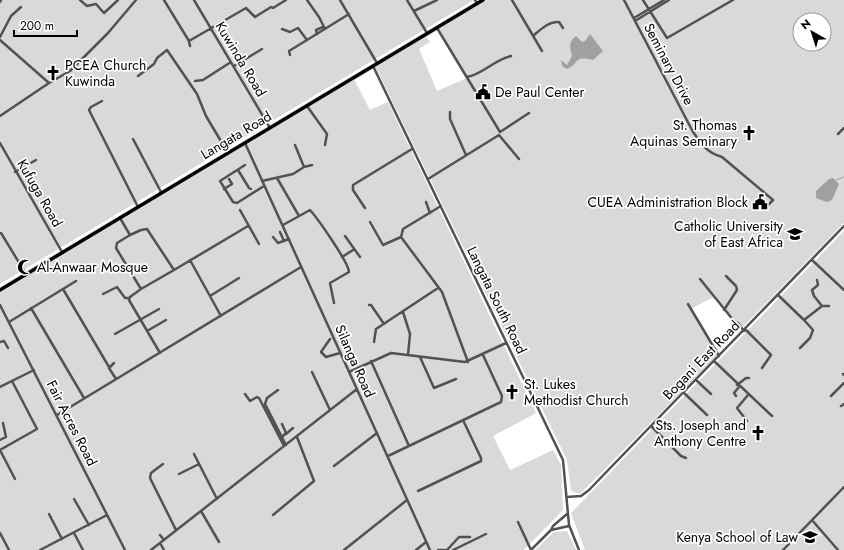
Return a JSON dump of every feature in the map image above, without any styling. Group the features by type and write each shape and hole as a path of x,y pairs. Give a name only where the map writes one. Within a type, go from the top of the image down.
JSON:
{"main road":[{"name":"Langata Road","path":"0,290 161,192 437,28 476,2 483,0"}],"street":[{"path":"80,0 87,6 96,4 104,13 118,0"},
{"path":"0,116 49,83 70,71 108,33 136,0"},
{"path":"164,0 189,41 190,46"},
{"name":"Kuwinda Road","path":"195,0 270,128"},
{"path":"189,41 246,8 255,17 271,6 273,8 286,0"},
{"path":"307,0 319,17 324,28"},
{"path":"340,0 377,63"},
{"path":"407,0 427,33"},
{"path":"414,11 437,0"},
{"path":"512,0 542,51"},
{"name":"Seminary Drive","path":"624,0 701,145 714,154 722,156 773,200 767,206 759,199"},
{"path":"643,0 666,37 669,38 733,0"},
{"path":"634,19 664,0"},
{"path":"649,10 669,0"},
{"path":"21,7 11,16 0,38 49,83"},
{"path":"290,55 288,51 349,14"},
{"path":"533,36 550,24 556,22 559,22 563,28"},
{"path":"282,29 290,32 298,28 307,40"},
{"path":"437,28 500,132 529,113"},
{"path":"234,66 262,49"},
{"path":"138,76 154,64 157,58 167,50 197,94 206,116 228,153"},
{"path":"467,78 500,59 511,56"},
{"path":"195,81 202,81 231,62"},
{"name":"Langata South Road","path":"373,66 563,460 569,526 579,550"},
{"path":"102,101 91,107 89,110 138,207"},
{"path":"307,105 327,134 325,145"},
{"path":"450,112 450,119 466,155"},
{"path":"838,134 844,128"},
{"path":"428,179 499,134 519,159"},
{"path":"133,139 161,192"},
{"name":"Kufuga Road","path":"0,143 15,172 62,252"},
{"name":"Silanga Road","path":"244,143 283,225 430,550"},
{"path":"295,145 304,167"},
{"path":"365,208 353,190 353,185 412,149"},
{"path":"15,172 36,160"},
{"path":"246,165 221,180 220,183 224,189 236,203 264,186"},
{"path":"262,181 295,174 304,167 312,165"},
{"path":"238,170 248,188 251,189"},
{"path":"277,178 299,216"},
{"path":"224,189 232,184 229,179"},
{"path":"426,202 430,213"},
{"path":"441,206 403,229 401,237 442,292 468,362"},
{"path":"240,210 248,226 260,244"},
{"path":"283,225 309,210 311,211 342,257 349,270 346,274 330,283 334,303"},
{"path":"120,218 130,235"},
{"path":"370,222 384,245 401,237"},
{"path":"129,298 141,289 248,226"},
{"name":"Bogani East Road","path":"567,497 581,496 590,490 844,226"},
{"path":"141,289 116,248 117,243 130,235 142,229 147,229 174,270"},
{"path":"280,232 284,241"},
{"path":"1,233 26,274"},
{"path":"345,236 353,250 360,257"},
{"path":"274,237 277,243 289,239"},
{"path":"342,257 353,250"},
{"path":"190,260 222,316"},
{"path":"812,260 844,290"},
{"path":"57,415 301,267"},
{"path":"724,310 737,290 736,286 726,276"},
{"path":"210,296 239,278"},
{"path":"700,279 724,310 771,355 762,368"},
{"path":"9,322 76,280"},
{"path":"818,280 818,285 812,290 822,306"},
{"path":"103,294 117,287 125,298 129,298 160,353"},
{"path":"374,342 375,331 438,288"},
{"path":"63,289 116,379"},
{"path":"778,295 814,330 810,338 800,348"},
{"path":"688,304 719,356"},
{"name":"Fair Acres Road","path":"0,305 125,550"},
{"path":"369,305 371,305 384,324"},
{"path":"804,320 822,306 829,306"},
{"path":"32,308 84,398"},
{"path":"115,334 159,309"},
{"path":"402,312 410,333 408,355"},
{"path":"147,330 166,320"},
{"path":"330,339 321,352 329,357 340,353"},
{"path":"0,342 4,341 8,348"},
{"path":"349,372 390,353 468,362 506,344"},
{"path":"388,456 499,403 502,399 483,355"},
{"path":"420,357 434,388 456,379"},
{"path":"371,361 409,446"},
{"path":"714,362 738,386 772,416"},
{"path":"109,367 114,363"},
{"path":"0,386 34,370"},
{"path":"312,372 330,410"},
{"path":"734,392 746,378 749,378"},
{"path":"12,380 37,428 34,432 0,450 15,479"},
{"path":"696,380 711,394"},
{"path":"831,396 844,383"},
{"path":"151,550 357,389"},
{"path":"731,389 736,396"},
{"path":"278,390 267,398 265,404 285,446"},
{"path":"684,392 707,415"},
{"path":"245,394 250,401 257,396 259,398 285,446"},
{"path":"747,421 737,408 748,395"},
{"path":"418,490 481,461 481,458 463,420"},
{"path":"0,440 6,437 7,434 3,423"},
{"path":"282,424 285,434"},
{"path":"651,426 681,456 686,458"},
{"path":"282,437 292,428"},
{"path":"334,466 377,433"},
{"path":"273,515 314,481 297,436"},
{"path":"194,454 217,499"},
{"path":"163,464 151,473 150,478 176,530"},
{"path":"178,474 199,464"},
{"path":"783,550 844,487"},
{"path":"74,499 88,525"},
{"path":"344,550 407,500"},
{"path":"201,511 219,542"},
{"path":"49,514 62,539"},
{"path":"518,522 531,550 551,530 553,526 567,514"},
{"path":"40,550 107,515"},
{"path":"812,520 838,550"},
{"path":"551,530 569,526"},
{"path":"0,533 9,550"},
{"path":"74,533 83,550"},
{"path":"160,534 164,540"},
{"path":"453,550 486,534"},
{"path":"438,550 447,550 459,536 470,537"},
{"path":"416,550 426,542"},
{"path":"160,543 164,550"}],"shaded area":[{"path":"0,0 474,0 0,284"},
{"path":"487,0 844,0 844,223 741,329 715,296 691,309 717,356 580,494 571,491 567,460 375,66 424,34 430,42 419,49 437,91 467,78 438,29"},
{"path":"590,34 603,51 593,60 582,58 577,60 567,69 562,66 561,60 567,65 572,56 570,45 573,38 576,36 582,42 585,41"},
{"path":"354,79 370,110 388,102 536,413 493,436 510,470 553,450 561,465 563,510 524,550 0,550 0,293"},
{"path":"833,178 839,184 832,200 827,202 816,198 816,191 829,179"},
{"path":"844,231 844,550 585,550 571,513"},
{"path":"567,531 576,550 535,550 554,532"}],"waterway":[{"path":"836,180 844,177"}],"place":[{"name":"PCEA Church Kuwinda","path":"53,73"},
{"name":"De Paul Center","path":"483,92"},
{"name":"St. Thomas Aquinas Seminary","path":"749,133"},
{"name":"CUEA Administration Block","path":"760,202"},
{"name":"Catholic University of East Africa","path":"795,234"},
{"name":"Al-Anwaar Mosque","path":"25,267"},
{"name":"St. Lukes Methodist Church","path":"512,392"},
{"name":"Sts. Joseph and Anthony Centre","path":"758,433"},
{"name":"Kenya School of Law","path":"810,537"}]}
